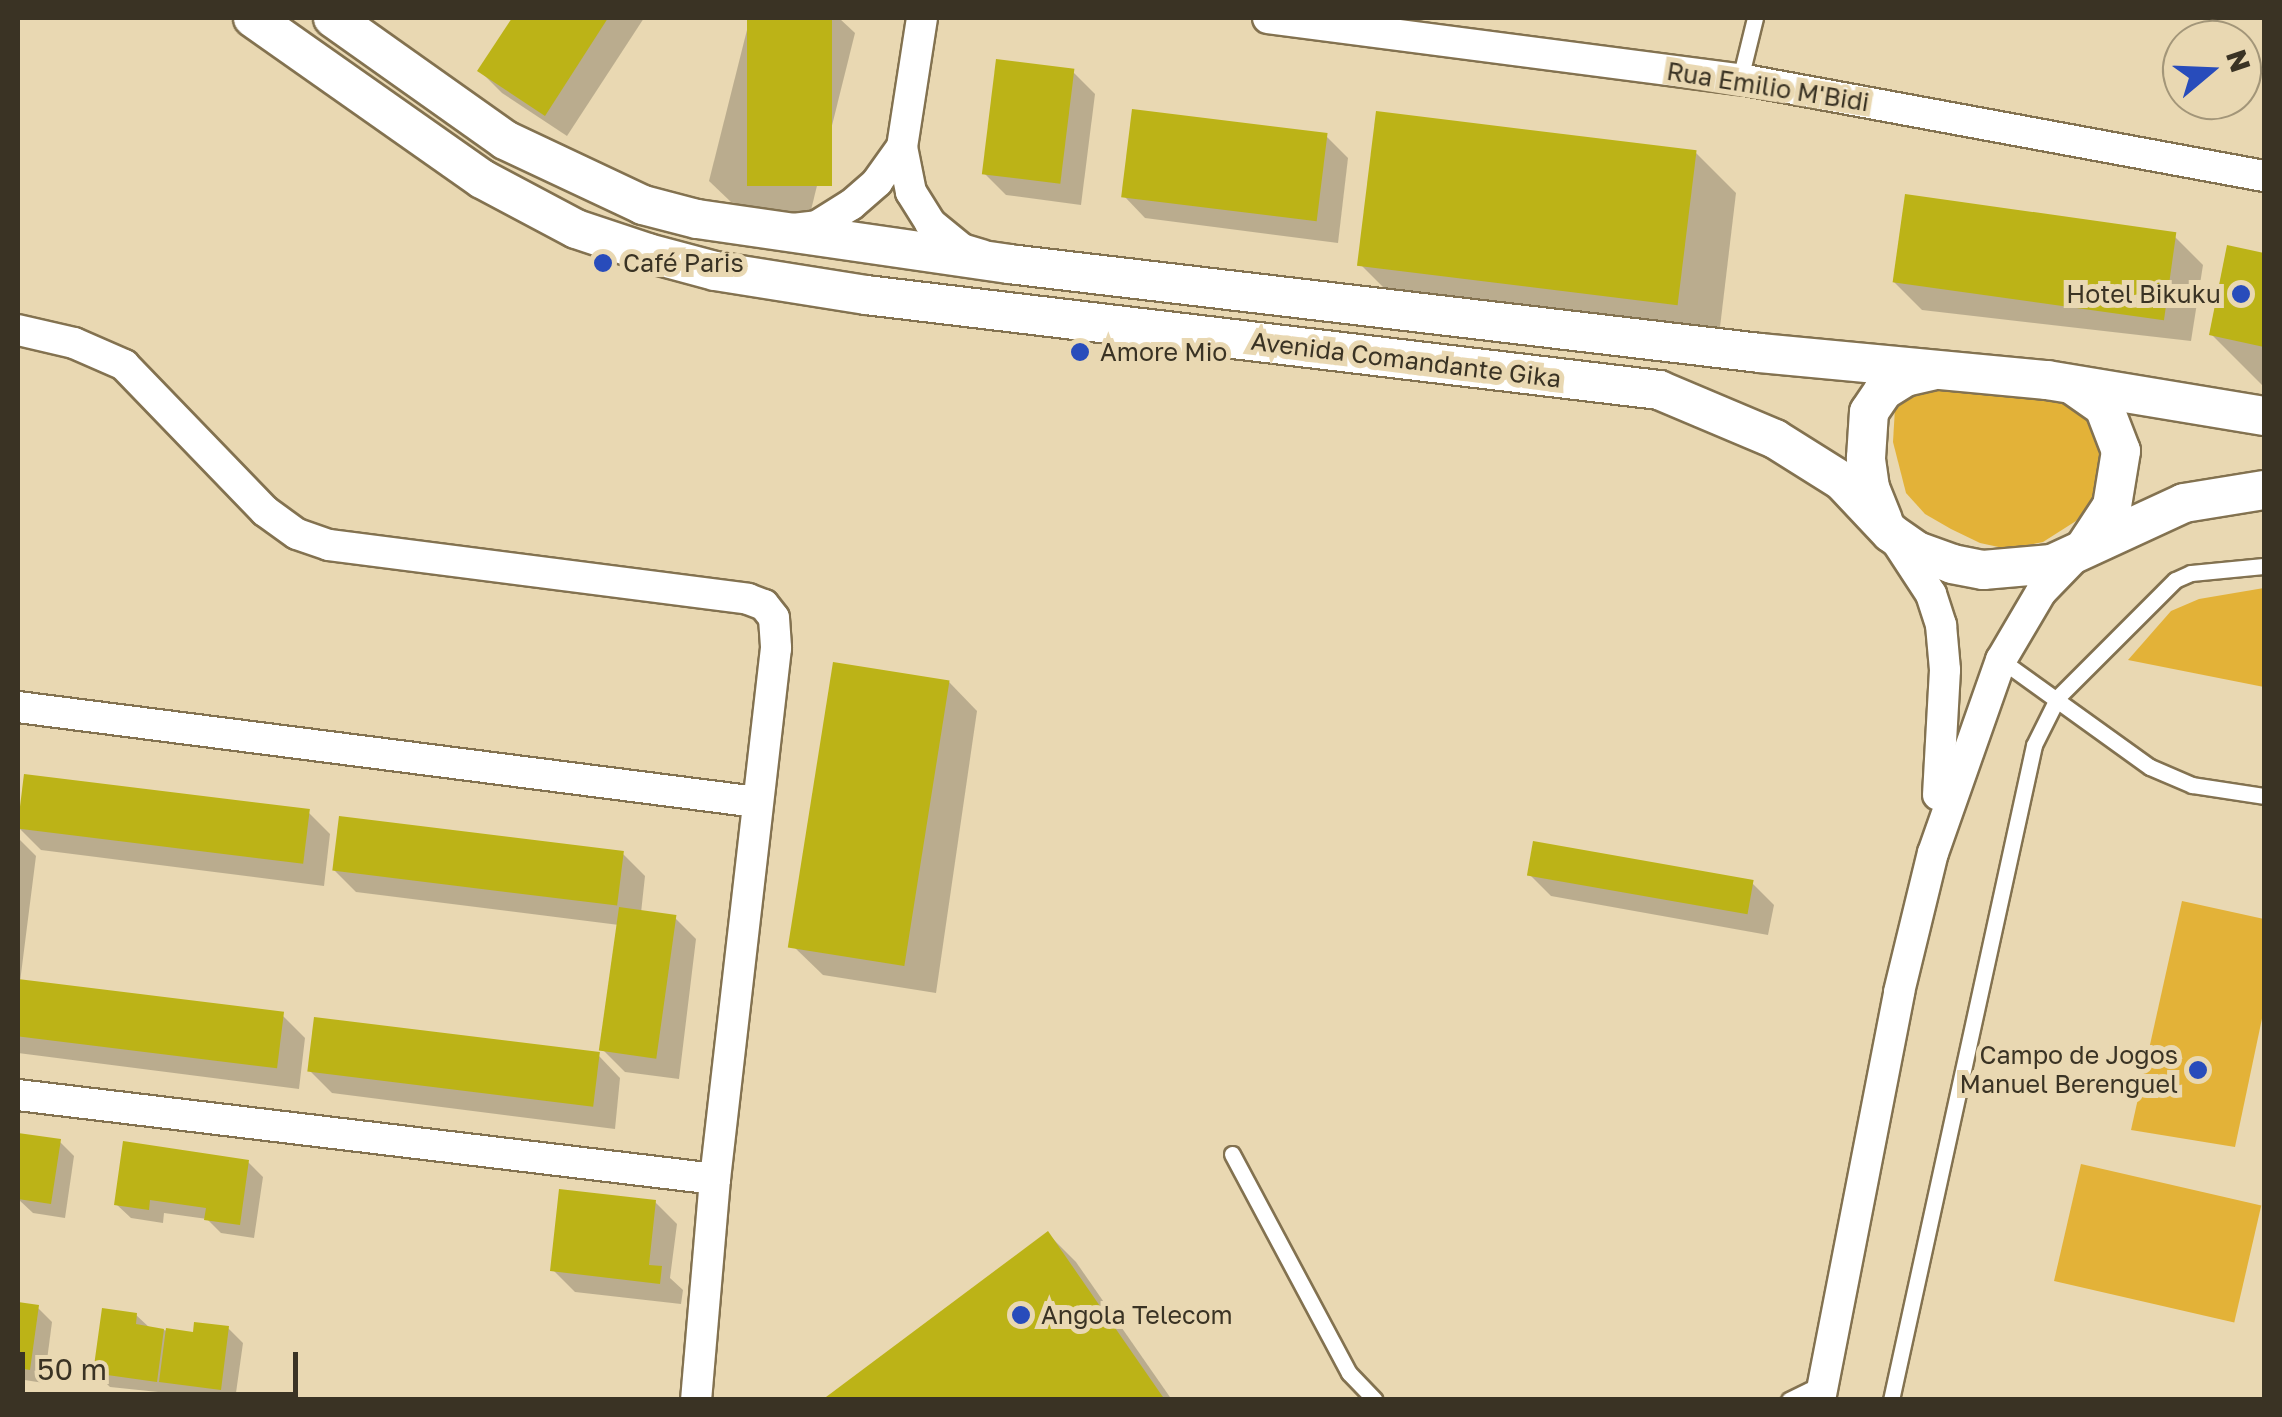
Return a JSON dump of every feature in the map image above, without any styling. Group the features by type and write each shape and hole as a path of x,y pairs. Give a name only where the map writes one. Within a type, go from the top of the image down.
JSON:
{"street":[{"name":"Avenida Comandante Gika","path":"253,18 482,179 576,229 648,253 715,271 866,295 1659,390 1775,439 1842,481 1890,533 1917,551 1983,570 2052,564 2077,556 2140,520 2184,503 2264,490"},
{"name":"Avenida Comandante Gika","path":"333,18 506,140 586,181 643,205 768,232 1760,353 2066,382 2264,416"},
{"path":"922,18 902,147 911,192 930,223 962,249 1009,264"},
{"name":"Rua Emilio M'Bidi","path":"1268,18 1740,80 2264,176"},
{"path":"768,232 817,226 851,205 877,182 902,147"},
{"path":"18,330 74,342 124,365 265,511 298,534 329,544 722,594 764,605 774,618 777,633 716,1179 696,1400"},
{"path":"1933,853 1946,670 1941,625 1915,564 1890,533 1870,488 1864,435 1869,412 1883,390 1905,377 1949,368"},
{"path":"1822,1391 1899,992 1933,853 2001,660 2040,592 2098,533 2112,506 2121,451 2104,407 2088,392 2066,382"},
{"path":"2224,410 2264,404"},
{"path":"18,707 757,802"},
{"path":"18,1095 716,1179"}],"lane":[{"path":"1740,80 1755,18"},
{"path":"1891,1400 2034,745 2058,697 2175,580 2191,573 2264,566"},
{"path":"2001,660 2058,697 2150,767 2192,784 2264,796"},
{"path":"1232,1154 1350,1373 1374,1400"},
{"path":"1789,1400 1822,1391"}],"shaded area":[{"path":"1952,380 2094,406 2111,455 2100,490 2076,521 2043,542 2008,549 1980,543 1951,529 1925,514 1906,493 1893,442 1895,408 1918,382"},
{"path":"2264,588 2264,687 2128,660 2171,611 2199,599"},
{"name":"Campo de Jogos Manuel Berenguel","path":"2182,901 2264,919 2264,1009 2235,1147 2131,1130"},
{"path":"2081,1164 2261,1206 2234,1323 2054,1281"}],"building":[{"path":"512,18 608,18 545,116 477,71"},
{"path":"747,18 832,18 832,186 747,186"},
{"path":"996,59 1074,69 1060,184 982,174"},
{"path":"1132,109 1328,133 1317,221 1121,197"},
{"path":"1376,111 1697,150 1678,305 1357,266"},
{"path":"1905,194 2176,232 2164,320 1893,282"},
{"name":"Hotel Bikuku","path":"2227,245 2264,253 2264,347 2209,335"},
{"path":"833,662 950,680 904,966 788,947"},
{"path":"24,774 310,809 303,864 18,829"},
{"path":"339,816 624,851 617,906 332,871"},
{"path":"1533,841 1754,880 1748,914 1527,875"},
{"path":"619,907 676,915 656,1059 599,1051"},
{"path":"18,979 284,1012 277,1068 18,1036"},
{"path":"314,1017 600,1052 593,1107 307,1072"},
{"path":"18,1133 61,1139 51,1204 18,1199"},
{"path":"123,1141 249,1160 240,1225 204,1220 206,1208 150,1200 149,1210 114,1205"},
{"path":"559,1189 656,1200 649,1265 662,1266 660,1284 550,1271"},
{"name":"Angola Telecom","path":"1048,1231 1165,1400 822,1400"},
{"path":"18,1302 39,1305 30,1370 18,1368"},
{"path":"102,1308 137,1313 136,1324 164,1329 157,1382 93,1373"},
{"path":"194,1322 229,1326 221,1390 159,1382 166,1328 193,1332"}],"place":[{"name":"Café Paris","path":"603,263"},
{"name":"Hotel Bikuku","path":"2241,294"},
{"name":"Amore Mio","path":"1080,352"},
{"name":"Campo de Jogos Manuel Berenguel","path":"2198,1070"},
{"name":"Angola Telecom","path":"1021,1315"}]}
